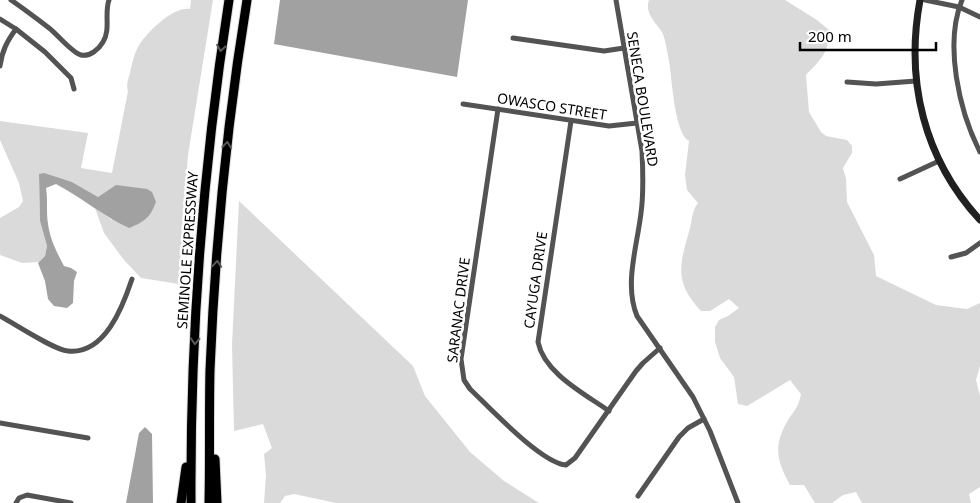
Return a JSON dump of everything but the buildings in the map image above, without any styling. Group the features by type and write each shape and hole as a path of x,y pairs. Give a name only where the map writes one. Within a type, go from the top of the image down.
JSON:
{"highway":[{"name":"SEMINOLE EXPRESSWAY","path":"191,503 190,430 202,205 229,0"},
{"path":"209,503 210,372 219,221 247,0"},
{"path":"214,307 217,322 215,408 217,503"},
{"path":"181,503 190,430"}],"street":[{"path":"11,0 44,24 78,54 86,55 99,47 106,36 109,0"},
{"name":"SENECA BOULEVARD","path":"616,0 642,151 643,193 631,280 633,306 637,316 693,397 704,419 738,503"},
{"path":"920,0 914,54 916,81 924,123 939,161 960,196 980,220"},
{"path":"925,0 959,8 980,17"},
{"path":"962,0 955,32 954,62 964,116 980,152"},
{"path":"0,19 45,52 71,78 74,89"},
{"path":"0,66 6,41 16,29"},
{"path":"513,38 604,51 624,48"},
{"path":"847,82 876,84 916,81"},
{"name":"OWASCO STREET","path":"463,104 609,126 637,122"},
{"name":"SARANAC DRIVE","path":"498,109 461,359 464,380 470,389 518,435 546,456 566,465 575,458 636,371 660,348"},
{"name":"CAYUGA DRIVE","path":"570,120 538,342 542,356 554,370 609,411"},
{"path":"900,179 939,161"},
{"path":"951,257 966,253 980,244"},
{"path":"0,316 57,348 68,352 80,350 88,347 103,336 114,324 132,279"},
{"path":"638,496 680,437 688,428 704,419"},
{"path":"0,423 88,438"},
{"path":"16,503 19,498 27,496 71,503"}],"shaded area":[{"path":"191,0 213,0 188,155 179,284 141,278 124,260 104,233 95,208 112,220 107,191 98,197 72,182 39,174 40,221 47,246 45,256 39,262 22,263 0,255 0,218 19,207 23,201 19,183 0,140 0,121 88,133 81,168 112,173 128,91 128,82 137,50 147,35 168,16 183,9 190,9"},
{"path":"280,0 468,0 457,77 274,44"},
{"path":"649,0 785,0 817,20 829,30 826,50 806,75 809,112 821,132 826,136 847,140 852,146 852,153 843,168 846,179 847,202 874,255 876,276 936,305 967,309 980,303 980,366 976,380 980,396 980,487 969,494 971,503 862,503 856,492 843,495 832,503 815,503 804,485 790,485 782,469 778,454 778,446 783,431 797,406 801,394 790,380 747,406 738,404 734,377 720,358 715,342 715,327 719,320 739,308 729,299 710,311 701,311 686,290 681,272 693,212 698,203 687,190 685,175 689,141 684,136 680,127 674,104 665,40 648,10"},
{"path":"44,173 72,182 98,197 116,185 147,189 152,192 156,202 146,219 129,228 56,184 46,188 47,220 56,251 64,266 77,272 74,281 73,303 67,308 54,306 48,299 45,281 38,263 45,256 47,246 40,221 39,174"},
{"path":"239,201 413,366 425,396 470,452 504,481 539,503 336,503 294,494 285,496 280,503 264,503 266,475 264,454 272,448 263,424 234,431 232,345"},
{"path":"145,427 152,434 153,503 126,503 139,433"}]}
